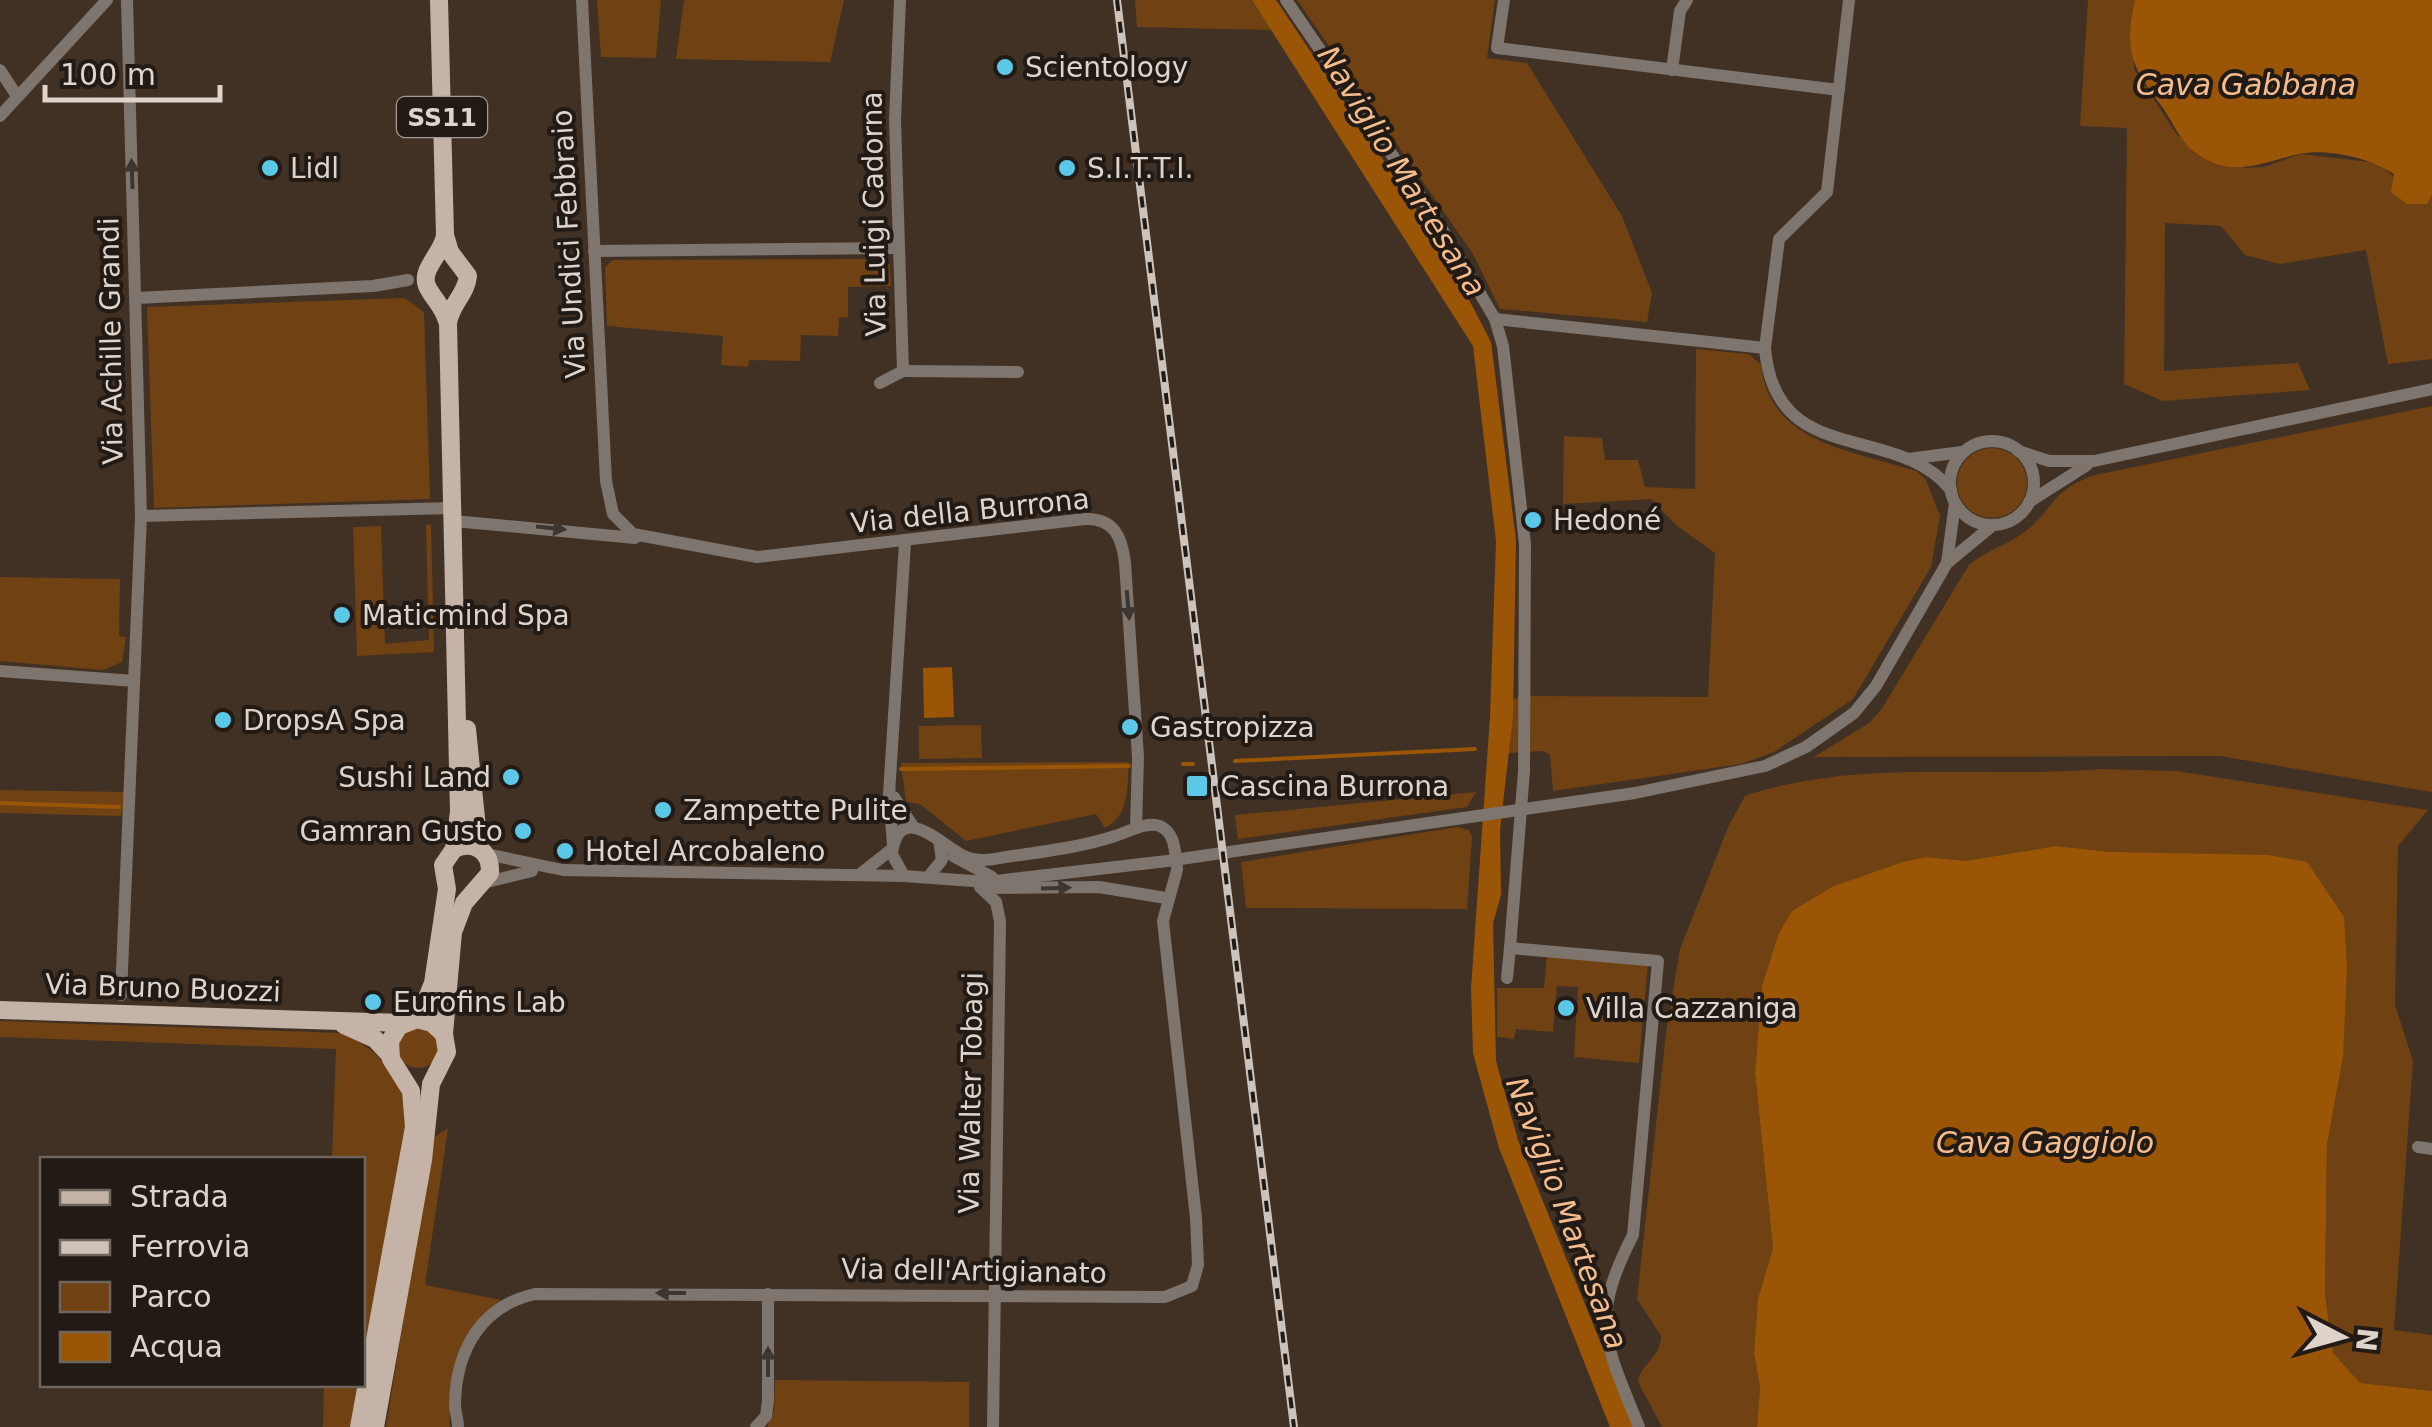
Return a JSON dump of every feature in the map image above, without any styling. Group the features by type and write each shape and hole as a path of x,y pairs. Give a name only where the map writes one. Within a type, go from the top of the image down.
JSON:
{"main road":[{"name":"SS11","path":"390,1054 391,1037 425,1003 433,983 447,881 444,862 454,848 459,812 448,323 435,279 446,235 439,0"},
{"name":"SS11","path":"376,1427 436,1070 446,1056 444,1034 453,932 460,910 480,887 491,866 482,851 458,655"},
{"path":"454,848 466,844 482,851"},
{"path":"447,881 461,892 480,887"},
{"name":"Via Bruno Buozzi","path":"0,1010 407,1021"},
{"name":"Via Bruno Buozzi","path":"324,1020 361,1032 390,1054"},
{"path":"407,1021 432,1023 444,1034"},
{"path":"358,1427 412,1144 414,1114 403,1073 390,1054"},
{"path":"403,1073 424,1076 436,1070"}],"street":[{"path":"0,116 107,0"},
{"name":"Via Achille Grandi","path":"121,995 141,516 127,0"},
{"name":"Via Undici Febbraio","path":"582,0 610,508"},
{"name":"Via Luigi Cadorna","path":"900,0 894,120 902,371 1018,372"},
{"path":"1286,0 1436,219 1494,319 1506,356 1524,520 1523,792 1508,978"},
{"path":"1504,0 1497,48 1839,90"},
{"path":"1672,70 1680,11 1687,0"},
{"path":"1849,0 1826,196 1784,231 1777,244 1765,348 1777,391 1800,422 1831,438 1903,458 1936,476 1971,520 1993,525"},
{"path":"0,70 17,96"},
{"path":"594,250 899,248"},
{"path":"136,298 373,286 435,279"},
{"path":"1494,319 1765,348"},
{"path":"880,384 902,371"},
{"path":"480,887 510,873 548,869 1004,878 1167,861 1546,806 1749,770 1812,744 1854,713 1872,690 1947,563 1993,525 2019,515 2065,475 2094,462 2432,390"},
{"path":"1903,458 1965,452 1997,442 2048,461 2094,462"},
{"path":"2018,450 2033,475 2029,503"},
{"path":"1947,563 1952,469 1965,452"},
{"path":"590,532 603,525 610,508"},
{"path":"610,508 626,530 648,540"},
{"name":"Via della Burrona","path":"141,516 453,514 762,557 1085,519 1108,523 1123,549 1139,785 1136,828"},
{"path":"904,876 893,863 890,780 905,543"},
{"path":"0,671 134,681"},
{"path":"890,780 895,805 914,828"},
{"name":"Via dell'Artigianato","path":"462,1424 455,1404 465,1347 486,1319 523,1297 558,1292 1169,1297 1185,1292 1194,1283 1198,1265 1196,1218 1164,920 1166,898 1177,870 1172,838 1159,826 1136,828"},
{"path":"856,876 892,847 900,835 914,828 930,831 974,871 1004,878"},
{"path":"940,844 985,860 1096,841 1136,828"},
{"path":"929,876 941,864 940,844"},
{"path":"482,851 548,869"},
{"path":"960,879 980,887 1098,887 1166,898"},
{"name":"Via Walter Tobagi","path":"980,887 996,902 1000,921 993,1427"},
{"path":"1510,948 1658,961 1633,1235 1613,1274 1604,1314 1606,1345 1639,1427"},
{"path":"756,1427 766,1416 768,1401 768,1294"}],"green space":[{"path":"597,0 661,0 656,58 601,57"},
{"path":"684,0 844,0 830,62 676,59"},
{"path":"1135,0 1252,0 1272,30 1137,27"},
{"path":"1297,0 1495,0 1487,58 1527,63 1622,216 1652,293 1647,322 1500,309 1473,254"},
{"path":"2088,0 2135,0 2134,69 2177,135 2245,168 2264,167 2301,154 2378,163 2426,204 2432,195 2432,359 2388,364 2366,250 2280,264 2245,255 2221,226 2165,223 2164,371 2298,363 2310,390 2163,401 2124,384 2127,128 2080,126"},
{"path":"881,259 890,265 891,286 848,287 848,317 839,318 838,336 801,335 800,361 749,360 748,367 721,365 723,336 607,326 605,267 613,260"},
{"path":"405,298 424,312 430,499 154,508 147,307"},
{"path":"1696,349 1749,354 1761,365 1768,391 1780,412 1797,428 1841,449 1916,471 1926,480 1940,516 1931,567 1853,699 1774,752 1741,764 1553,791 1550,755 1543,751 1509,753 1512,701 1520,696 1708,697 1715,553 1677,526 1651,499 1563,504 1564,436 1602,438 1605,460 1638,460 1645,487 1695,489"},
{"path":"2432,406 2432,792 2220,756 1814,757 1869,723 1881,710 1969,565 2023,533 2060,494 2080,481"},
{"path":"1992,448 2017,458 2027,483 2017,508 1992,518 1967,508 1957,483 1967,458"},
{"path":"431,524 434,652 357,656 353,527 381,526 385,644 429,640 426,525"},
{"path":"0,577 120,579 119,636 126,637 122,662 103,670 0,661"},
{"path":"981,725 982,758 919,759 919,726"},
{"path":"1129,762 1123,808 1105,828 1096,814 966,841 920,804 906,802 901,763"},
{"path":"2176,771 2428,810 2398,846 2395,1005 2413,1061 2394,1330 2432,1335 2432,1391 2359,1383 2333,1353 2325,1294 2327,1145 2343,1057 2111,852 2056,846 1965,861 1927,857 1834,886 1762,985 1755,1073 1773,1248 1758,1300 1754,1353 1760,1387 1757,1427 1662,1427 1638,1382 1658,1350 1661,1336 1637,1299 1666,1033 1680,949 1729,825 1745,796 1788,784 1876,773"},
{"path":"0,790 126,792 121,816 0,813"},
{"path":"1476,792 1467,807 1238,839 1235,815"},
{"path":"1457,827 1469,830 1472,837 1467,909 1246,908 1241,862"},
{"path":"1547,955 1648,963 1639,1063 1574,1057 1578,987 1557,986 1553,1032 1516,1029 1514,1039 1497,1037 1497,988 1544,988"},
{"path":"0,1021 341,1033 379,1057 400,1089 409,1119 365,1368 365,1157 332,1157 336,1049 0,1037"},
{"path":"418,1028 432,1034 438,1048 432,1062 418,1068 404,1062 398,1048 404,1034"},
{"path":"448,1128 425,1285 501,1300 463,1341 453,1372 450,1427 386,1427 433,1138"},
{"path":"775,1380 969,1382 969,1427 767,1427 774,1411"},
{"path":"324,1387 361,1387 353,1427 323,1427"}],"water":[{"path":"1252,0 1276,0 1442,248 1491,342 1516,540 1513,716 1500,830 1501,895 1493,923 1496,1061 1518,1140 1635,1427 1610,1427 1499,1148 1473,1053 1471,988 1490,717 1496,541 1473,346"},
{"name":"Cava Gabbana","path":"2135,0 2432,0 2432,195 2427,204 2407,204 2391,192 2394,174 2348,156 2310,152 2244,167 2218,165 2205,159 2182,139 2137,68 2130,45"},
{"path":"952,667 954,717 924,718 923,668"},
{"name":"Cava Gaggiolo","path":"2056,846 2111,852 2268,855 2307,862 2344,917 2347,967 2343,1057 2327,1145 2325,1294 2333,1353 2360,1383 2432,1391 2432,1427 1757,1427 1760,1387 1754,1353 1758,1299 1773,1248 1755,1073 1762,986 1779,933 1792,911 1834,886 1903,862 1927,857 1965,861"}],"waterway":[{"path":"1235,761 1475,749"},
{"path":"1183,764 1193,764"},
{"path":"901,769 1129,766"},
{"path":"0,803 119,807"}],"railway":[{"path":"1117,0 1294,1427"}],"place":[{"name":"Scientology","path":"1005,67"},
{"name":"Lidl","path":"270,168"},
{"name":"S.I.T.T.I.","path":"1067,168"},
{"name":"Hedoné","path":"1533,520"},
{"name":"Maticmind Spa","path":"342,615"},
{"name":"DropsA Spa","path":"223,720"},
{"name":"Gastropizza","path":"1130,727"},
{"name":"Sushi Land","path":"511,777"},
{"name":"Cascina Burrona","path":"1197,786"},
{"name":"Zampette Pulite","path":"663,810"},
{"name":"Gamran Gusto","path":"523,831"},
{"name":"Hotel Arcobaleno","path":"565,851"},
{"name":"Eurofins Lab","path":"373,1002"},
{"name":"Villa Cazzaniga","path":"1566,1008"}],"water label":[{"name":"Naviglio Martesana","path":"1402,171"},
{"name":"Naviglio Martesana","path":"1567,1213"}]}
